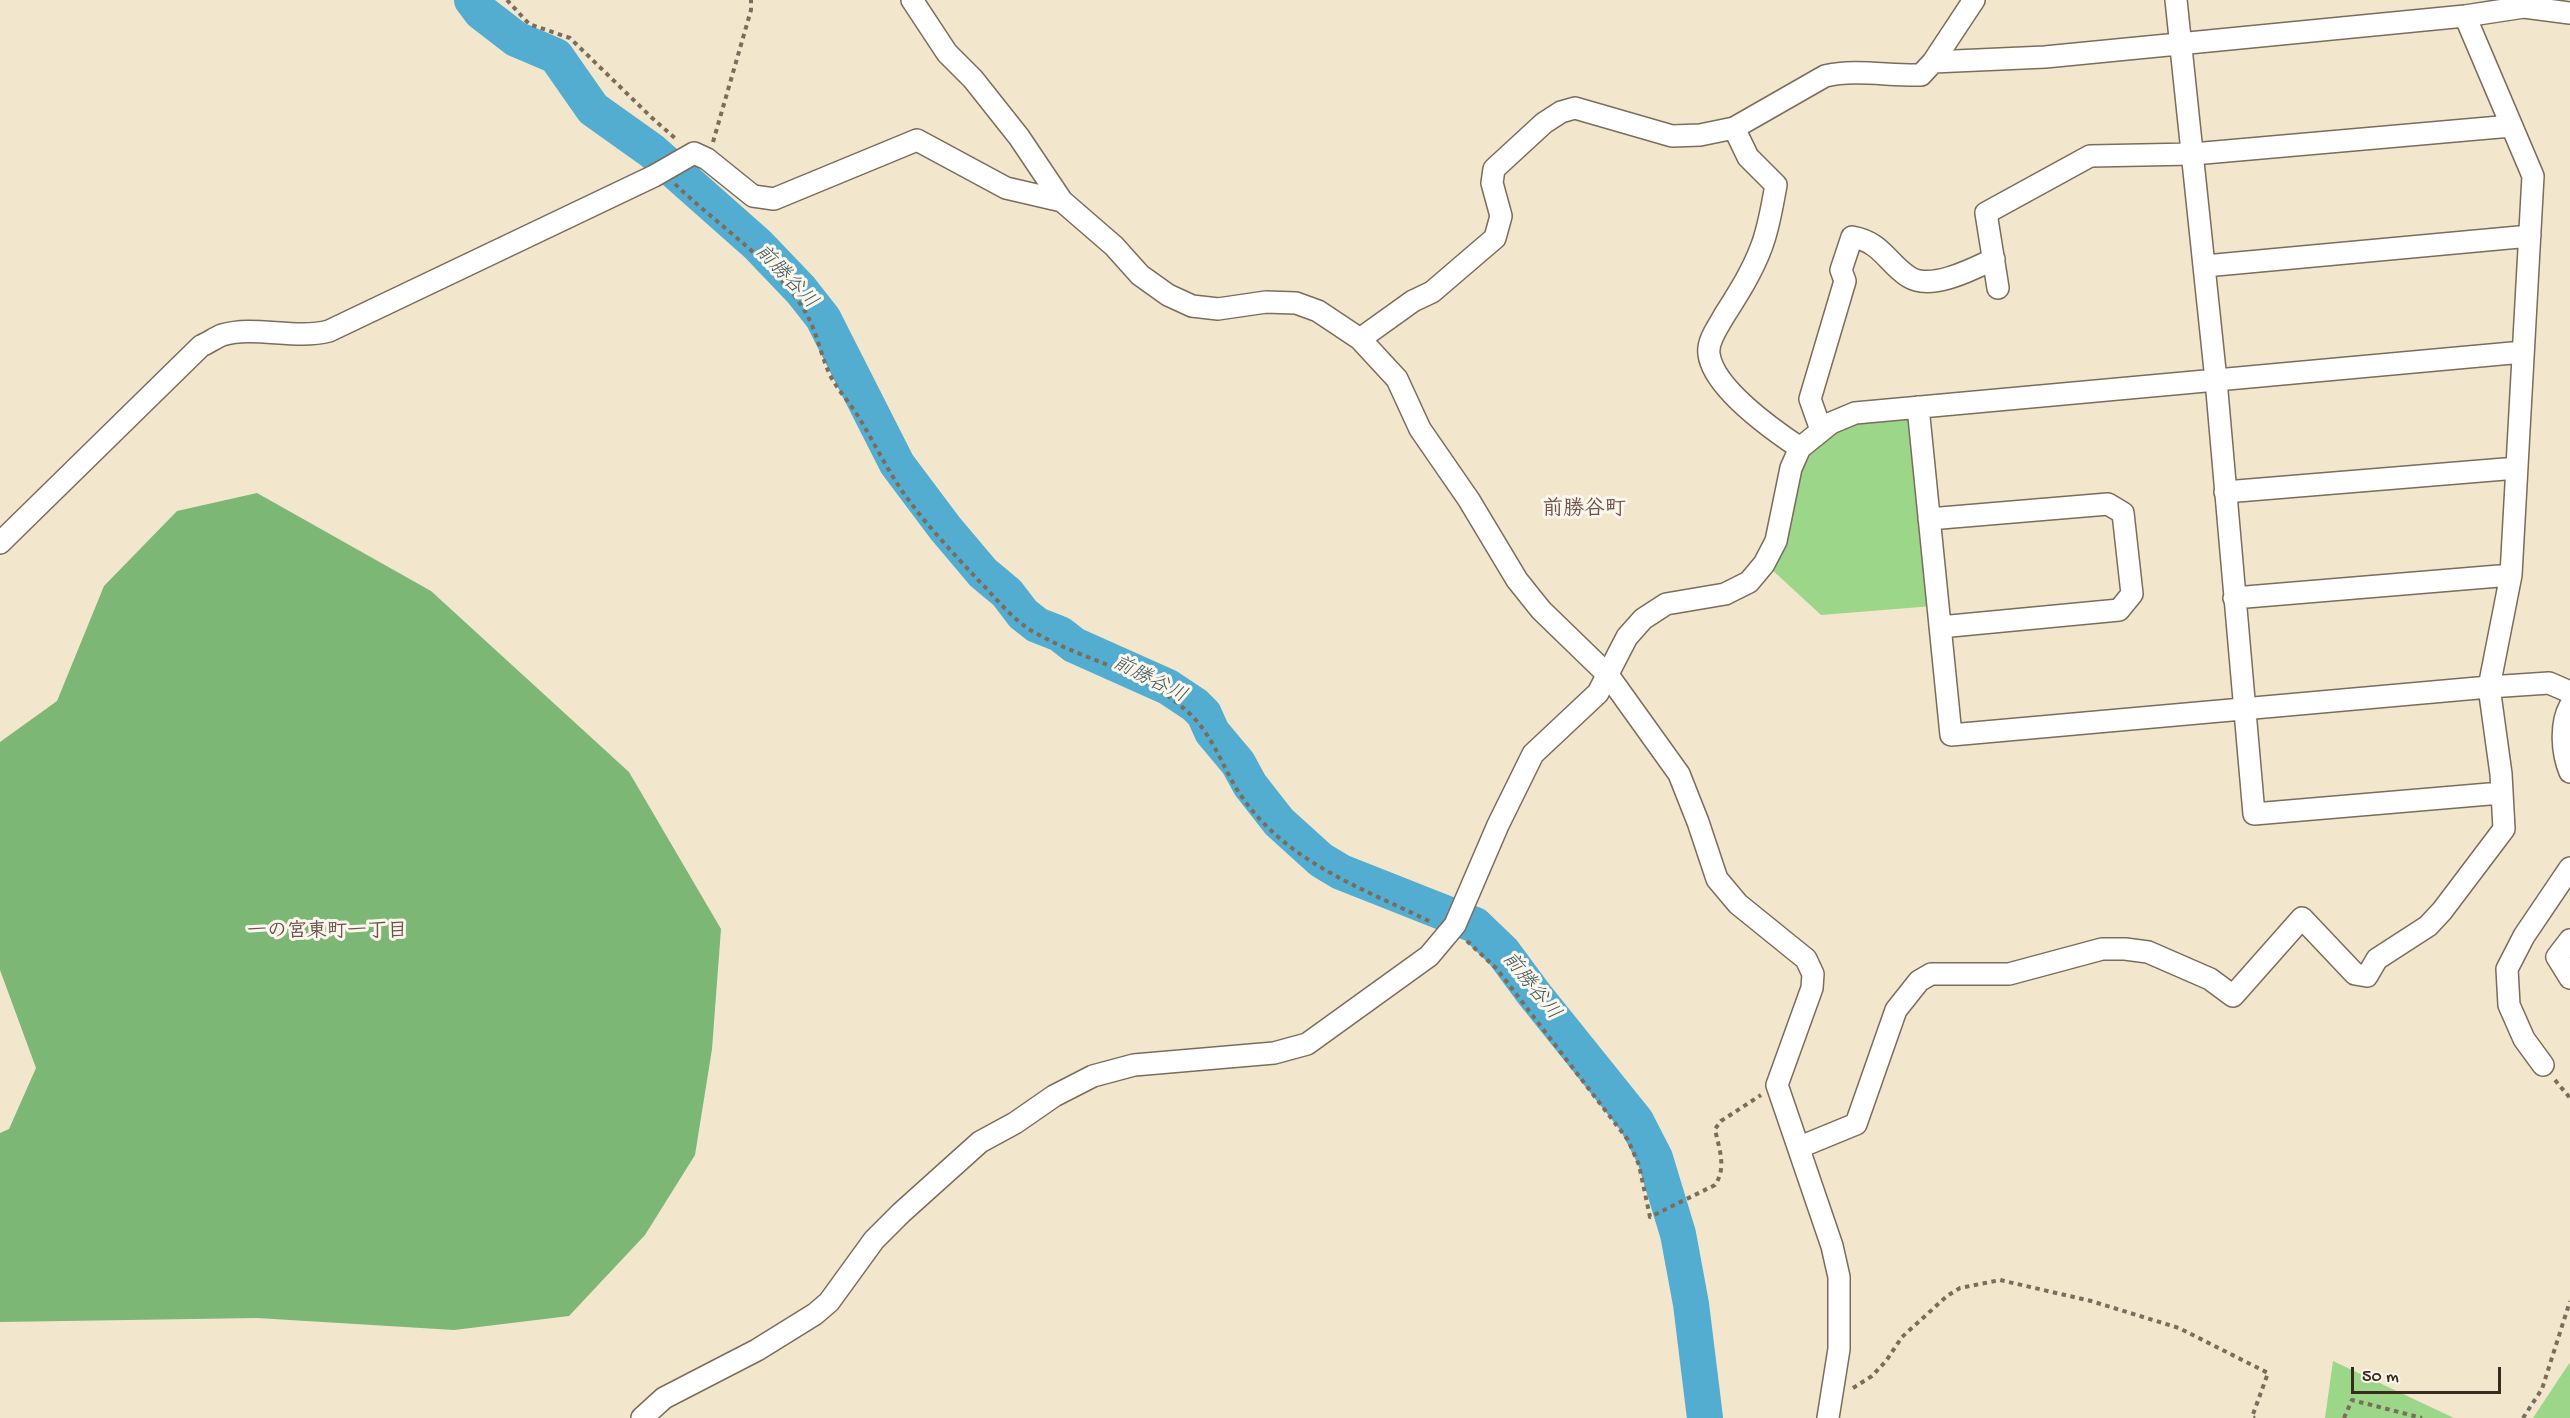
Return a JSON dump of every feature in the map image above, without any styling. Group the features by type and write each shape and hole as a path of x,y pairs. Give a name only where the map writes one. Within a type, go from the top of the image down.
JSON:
{"street":[{"path":"912,0 947,53 973,79 1019,137 1062,201 1114,246 1140,275 1168,295 1192,306 1218,309 1266,302 1296,303 1318,311 1360,339 1397,378 1420,429 1469,501 1517,580 1541,610 1608,675 1679,774 1717,879 1738,904 1806,959 1813,974 1812,988 1777,1085 1832,1246 1839,1277 1839,1349 1830,1409"},
{"path":"1360,339 1413,301 1432,292 1496,238 1501,216 1492,183 1494,169 1544,123 1561,112 1575,108 1595,116 1672,136 1700,135 1734,128 1825,76 1840,72 1890,76 1921,75 1933,62 1974,0"},
{"path":"2176,0 2216,380 2254,814 2501,793"},
{"path":"1933,62 2045,57 2465,16 2524,7 2570,13"},
{"path":"1800,1147 1856,1124 1896,1010 1920,981 1931,974 2009,974 2102,949 2125,949 2148,952 2210,979 2233,996 2302,918 2355,974 2367,976 2377,959 2428,926 2442,911 2504,829 2501,774 2489,687 2511,575 2533,176 2465,16"},
{"path":"1998,288 1986,213 2090,156 2193,154 2511,126"},
{"path":"1734,128 1748,157 1776,185 1761,247 1751,272 1717,328 1709,346 1709,357 1720,378 1752,415 1800,448"},
{"path":"0,543 201,346 222,335 253,332 311,335 329,331 700,156 753,196 774,199 917,140 1006,188 1062,201"},
{"path":"2205,266 2530,236"},
{"path":"1821,430 1810,399 1845,281 1841,270 1852,237 1866,239 1881,250 1908,277 1919,282 1959,276 1994,259"},
{"path":"642,1418 664,1398 758,1350 815,1314 829,1302 874,1240 901,1213 980,1142 1015,1123 1054,1096 1093,1076 1134,1065 1274,1053 1307,1044 1430,956 1459,931 1468,900 1498,825 1533,754 1598,693 1627,637 1643,619 1666,604 1725,594 1749,582 1764,564 1776,541 1791,468 1800,448 1821,430 1855,413 2523,352"},
{"path":"1918,407 1951,735 2244,707 2489,687 2549,683 2570,692"},
{"path":"2225,492 2517,468"},
{"path":"1929,519 2108,504 2123,513 2133,594 2119,610 1940,627"},
{"path":"2234,598 2511,575"},
{"path":"2570,706 2565,715 2564,736 2570,772"},
{"path":"2544,1065 2524,1039 2509,1005 2508,969 2524,936 2570,868"},
{"path":"2570,940 2557,957 2570,978"}],"path":[{"path":"507,0 529,24 570,38 650,116 700,156 719,125 751,10 751,0"},
{"path":"662,172 784,282 803,306 815,328 831,376 906,496 1008,610 1030,629 1069,649 1134,675 1160,690 1191,715 1205,730 1243,798 1272,831 1296,852 1351,886 1434,924"},
{"path":"1459,931 1497,969 1628,1140 1639,1165 1650,1217 1715,1185 1722,1175 1723,1166 1715,1129 1721,1121 1777,1085"},
{"path":"1830,1409 1872,1376 1909,1329 1947,1296 1960,1288 2000,1280 2091,1301 2179,1329 2268,1373 2252,1417 2255,1418"},
{"path":"2523,1418 2542,1389 2570,1301"},
{"path":"2344,1418 2352,1400 2422,1418"}],"green space":[{"path":"1929,414 1933,606 1821,615 1769,567 1796,466 1834,426"},
{"path":"257,493 431,591 629,772 721,929 712,1049 695,1155 645,1235 569,1316 454,1330 257,1318 0,1322 0,1133 9,1129 36,1068 0,970 0,742 57,701 104,586 177,511"},
{"path":"2333,1361 2454,1418 2325,1418"},
{"path":"2570,1363 2570,1418 2533,1418 2568,1365"}],"waterway":[{"name":"前勝谷川","path":"472,0 481,12 516,39 556,56 593,109 652,151 758,245 801,290 823,318 897,464 945,528 983,573 1007,593 1023,614 1037,625 1060,634 1074,645 1168,687 1195,705 1204,714 1212,732 1238,763 1250,785 1279,822 1321,860 1341,872 1475,925 1503,952 1636,1121 1655,1158 1678,1234 1691,1304 1705,1418"}],"district":[{"name":"前勝谷町","path":"1584,511"},
{"name":"一の宮東町一丁目","path":"327,933"}]}
